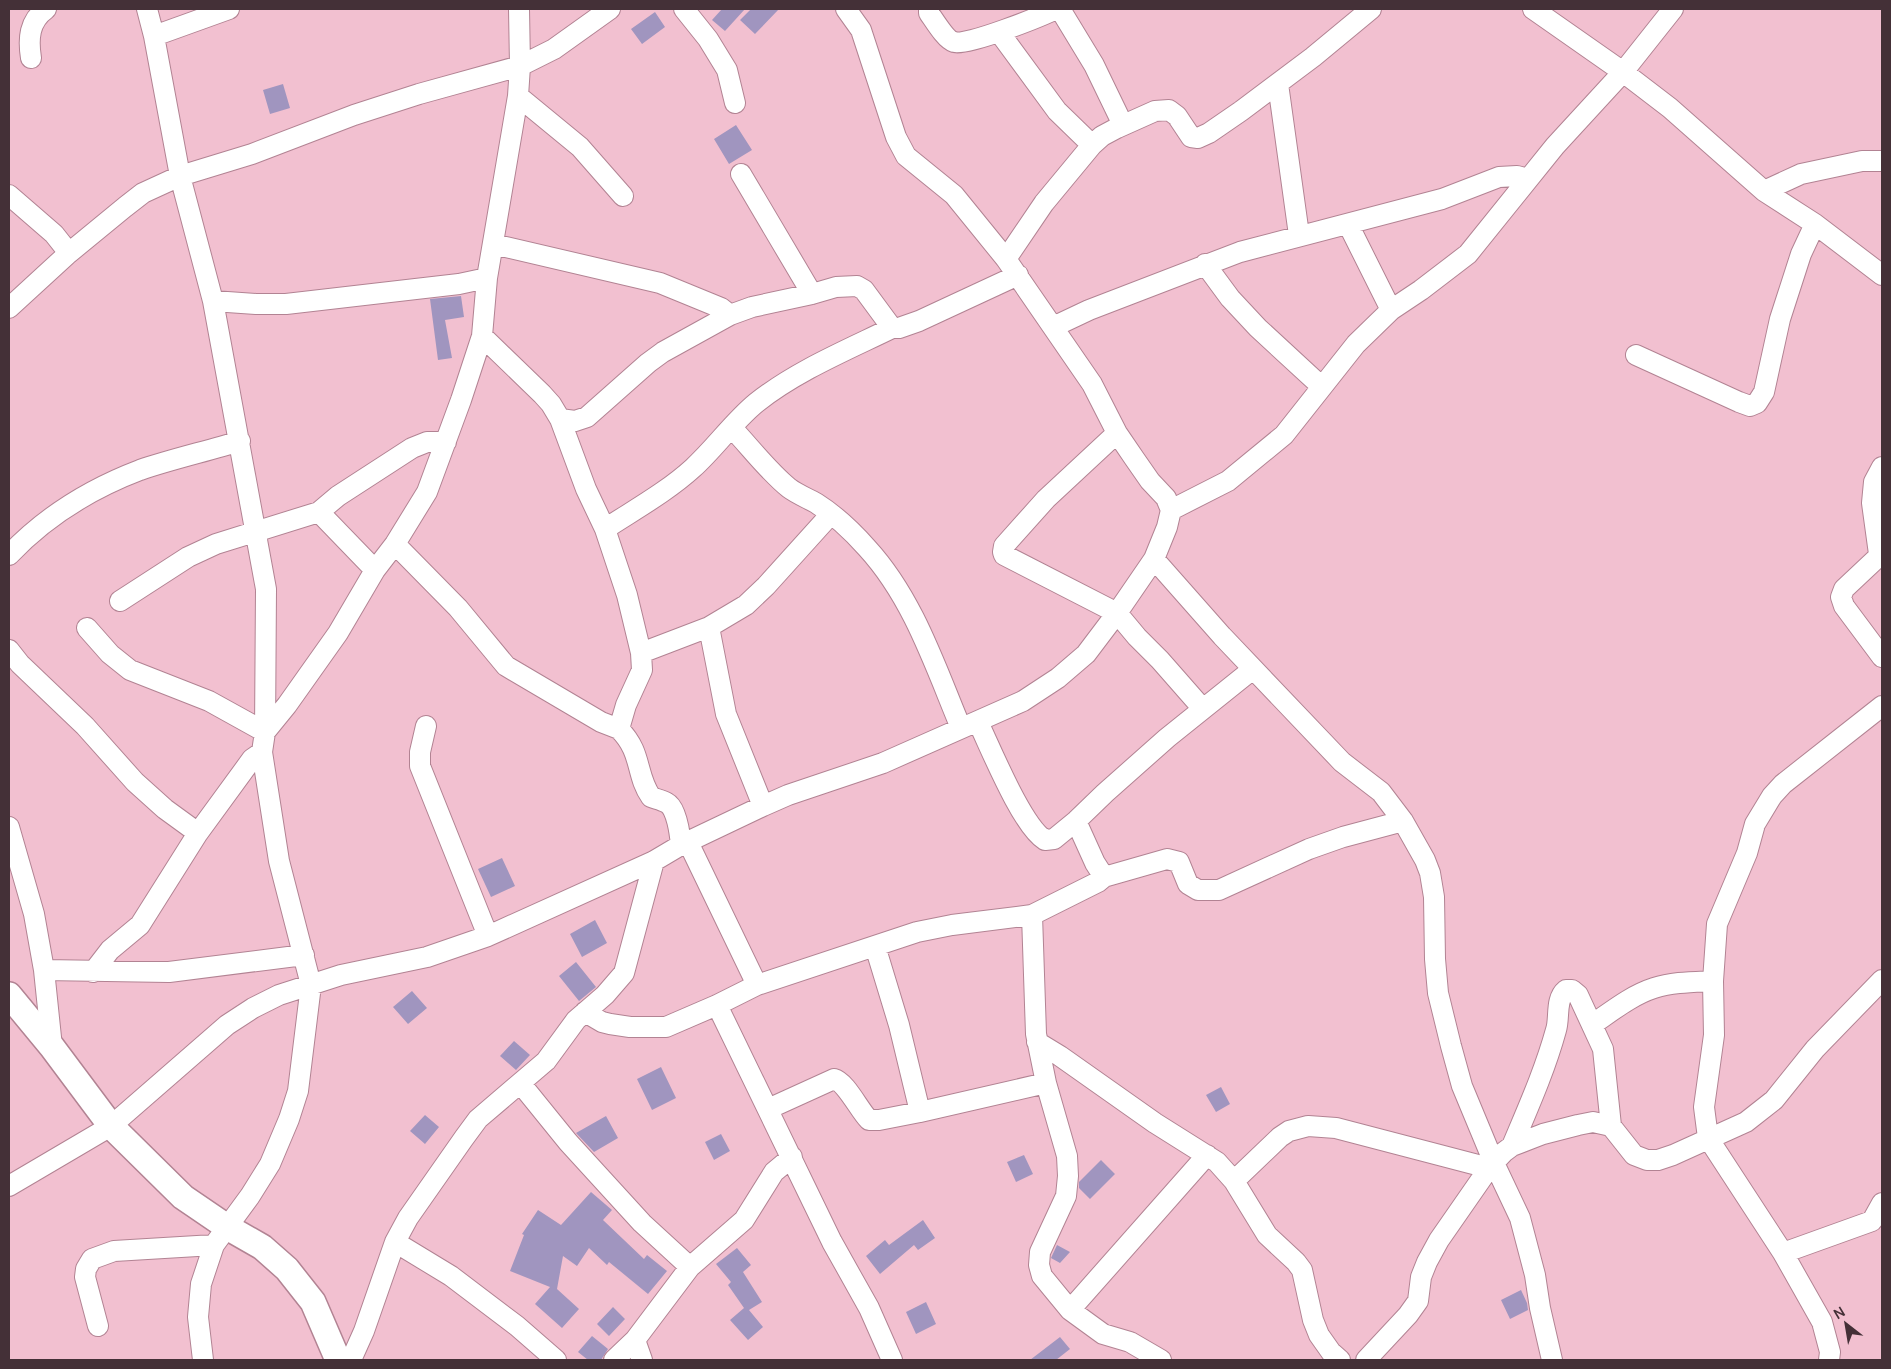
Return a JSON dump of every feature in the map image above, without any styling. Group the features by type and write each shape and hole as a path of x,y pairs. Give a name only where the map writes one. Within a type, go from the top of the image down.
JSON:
{"street":[{"path":"31,58 29,42 31,29 41,13 46,9"},
{"path":"146,9 154,36 180,176 213,301 266,588 263,742 279,861 311,986 298,1091 292,1110 270,1164 220,1236 201,1284 198,1316 203,1360"},
{"path":"154,36 229,9"},
{"path":"93,972 110,950 140,925 198,833 252,759 287,705 338,633 375,570 395,544 427,492 482,336 487,278 518,96 520,66 519,9"},
{"path":"9,308 69,253 143,193 180,176 252,154 354,115 419,94 520,66 554,49 610,9"},
{"path":"684,9 708,38 728,70 735,103"},
{"path":"9,1186 111,1126 228,1025 253,1008 279,996 341,975 427,957 488,936 654,861 684,843 763,806 882,763 1023,702 1058,678 1086,654 1116,613 1154,559 1167,527 1171,510 1166,498 1150,481 1117,433 1092,384 1006,259 954,194 906,156 896,137 861,30 846,9"},
{"path":"929,9 929,13 954,43 961,43 999,32 1056,9"},
{"path":"1060,9 1094,65 1124,124"},
{"path":"1006,259 1044,203 1092,145 1102,136 1154,111 1169,110 1177,116 1191,137 1198,138 1209,133 1278,84 1370,9"},
{"path":"1533,9 1623,72 1670,108 1764,191 1815,224 1882,275"},
{"path":"1171,510 1228,481 1284,435 1356,344 1391,310 1468,254 1555,146 1623,72 1673,9"},
{"path":"999,32 1057,111 1092,145"},
{"path":"1278,84 1299,235"},
{"path":"518,96 580,147 623,196"},
{"path":"1764,191 1801,174 1862,161 1882,161"},
{"path":"741,174 812,294"},
{"path":"1053,326 1205,264 1240,252 1442,199 1499,177 1516,176 1528,179"},
{"path":"9,195 54,234 69,253"},
{"path":"1348,224 1391,310"},
{"path":"1636,356 1739,402 1750,406 1756,403 1764,392 1780,319 1801,254 1815,224"},
{"path":"493,244 660,283 722,308 730,315"},
{"path":"1205,264 1230,298 1258,328 1322,387"},
{"path":"605,529 674,484 692,469 756,404 785,384 834,356 892,328 899,328 919,321 1018,275"},
{"path":"213,301 256,304 295,303 459,284 487,278"},
{"path":"560,419 575,421 586,418 663,352 730,315 752,307 836,287 857,286 864,290 892,328"},
{"path":"482,336 547,399 560,419 586,489 605,529 627,595 641,653 642,670 619,729"},
{"path":"732,428 778,478 791,489 817,504 844,524 868,549 904,598 969,725 1038,836 1045,840 1054,838 1076,821 1112,787 1253,669"},
{"path":"1117,433 1046,499 1004,546 1003,552 1004,555 1116,613 1203,709"},
{"path":"10,550 55,514 93,490 141,470 240,441"},
{"path":"120,601 188,556 216,544 319,512 338,496 412,448 427,442 446,442"},
{"path":"1882,467 1874,482 1872,503 1879,554 1844,589 1841,597 1844,606 1882,657"},
{"path":"319,512 375,570"},
{"path":"641,653 709,626 746,605 766,586 831,514"},
{"path":"395,544 458,608 506,666 601,722 619,729 628,738 634,748 644,783 651,797 668,803 672,807 684,843 757,985"},
{"path":"1154,559 1253,669 1342,762 1381,792 1403,821 1425,860 1430,873 1434,897 1435,959 1438,993 1462,1086 1491,1165 1520,1218 1535,1275 1540,1308 1552,1360"},
{"path":"709,626 726,714 763,806"},
{"path":"86,628 110,654 130,670 209,701 263,742"},
{"path":"9,650 20,664 85,726 135,782 198,833"},
{"path":"1829,1360 1830,1352 1822,1322 1783,1252 1708,1138 1704,1107 1714,1035 1713,980 1716,924 1747,853 1755,824 1772,796 1783,784 1882,706"},
{"path":"426,726 420,752 420,766 488,936"},
{"path":"1076,821 1095,863 1104,877"},
{"path":"585,1012 602,1022 610,1024 630,1027 666,1027 717,1006 757,985 917,932 952,925 1032,914 1098,882 1104,877 1167,858 1178,862 1188,884 1198,890 1219,890 1343,837 1403,821"},
{"path":"9,827 34,914 44,970 52,1046"},
{"path":"351,1360 364,1331 395,1242 408,1218 478,1119 546,1061 565,1033 585,1012 606,995 624,973 654,861"},
{"path":"1032,914 1034,1014 1037,1042 1046,1083 1068,1156 1066,1196 1040,1252 1039,1264 1042,1276 1070,1310 1104,1334 1130,1342 1161,1360"},
{"path":"875,946 899,1025 920,1112"},
{"path":"44,970 169,972 304,955"},
{"path":"1593,1024 1628,1000 1653,988 1682,982 1713,980"},
{"path":"1512,1146 1547,1062 1558,1026 1560,999 1562,993 1566,990 1572,990 1578,995 1593,1024 1602,1050 1612,1126 1634,1155 1647,1160 1658,1160 1746,1122 1774,1100 1815,1049 1882,980"},
{"path":"9,995 52,1046 111,1126 184,1197 220,1236"},
{"path":"717,1006 832,1242 869,1308 892,1360"},
{"path":"1037,1042 1068,1061 1155,1123 1217,1162 1234,1181 1266,1235 1296,1262 1302,1270 1313,1320 1331,1352 1340,1360"},
{"path":"768,1109 834,1079 842,1083 854,1102 869,1120 879,1120 920,1112 1046,1083"},
{"path":"521,1084 568,1142 642,1223 690,1268"},
{"path":"1366,1360 1408,1315 1418,1301 1421,1277 1439,1240 1491,1165 1504,1152 1512,1146 1543,1134 1578,1125 1593,1122 1612,1126"},
{"path":"1234,1181 1280,1137 1289,1131 1308,1126 1336,1128 1491,1165"},
{"path":"1070,1310 1206,1155"},
{"path":"614,1360 635,1340 690,1268 744,1220 774,1172 792,1157"},
{"path":"1783,1252 1879,1219"},
{"path":"98,1326 85,1277 86,1269 92,1259 114,1251 220,1236 262,1248 287,1268 313,1302 338,1360"},
{"path":"395,1242 451,1276 517,1326 556,1360"},
{"path":"635,1340 642,1360"}],"building":[{"path":"722,9 745,9 725,31 712,20"},
{"path":"751,9 779,9 755,34 740,20"},
{"path":"655,12 665,27 642,44 631,29"},
{"path":"283,84 290,108 270,114 263,90"},
{"path":"736,125 752,150 729,164 714,139"},
{"path":"461,296 464,317 445,320 452,358 438,360 430,299"},
{"path":"502,858 515,886 491,897 478,869"},
{"path":"595,920 607,943 582,957 570,934"},
{"path":"576,962 596,987 579,1001 559,976"},
{"path":"412,991 427,1008 408,1024 393,1007"},
{"path":"514,1041 530,1055 516,1070 500,1056"},
{"path":"661,1067 676,1098 652,1110 637,1079"},
{"path":"1221,1087 1230,1104 1216,1112 1206,1095"},
{"path":"425,1115 439,1127 425,1144 410,1131"},
{"path":"606,1116 618,1138 594,1152 576,1133"},
{"path":"721,1134 730,1151 714,1160 705,1142"},
{"path":"1024,1155 1033,1174 1016,1182 1007,1162"},
{"path":"1101,1160 1115,1174 1090,1199 1079,1188 1079,1182"},
{"path":"591,1192 612,1210 603,1220 644,1259 647,1255 667,1271 648,1294 609,1262 607,1265 589,1248 577,1266 563,1256 557,1289 579,1309 562,1328 535,1304 550,1287 510,1271 524,1235 522,1234 538,1210 561,1225"},
{"path":"923,1220 935,1238 918,1250 914,1245 880,1274 866,1256 885,1240 889,1245"},
{"path":"1057,1245 1070,1252 1060,1263 1051,1258"},
{"path":"737,1248 751,1265 743,1272 762,1302 749,1310 763,1327 748,1340 730,1320 744,1308 728,1285 731,1282 716,1264"},
{"path":"1521,1290 1528,1310 1510,1319 1501,1300"},
{"path":"926,1302 936,1324 916,1334 906,1312"},
{"path":"613,1307 625,1319 609,1336 597,1324"},
{"path":"592,1336 608,1349 601,1360 588,1360 578,1352"},
{"path":"1060,1337 1070,1349 1056,1360 1030,1360"}]}
